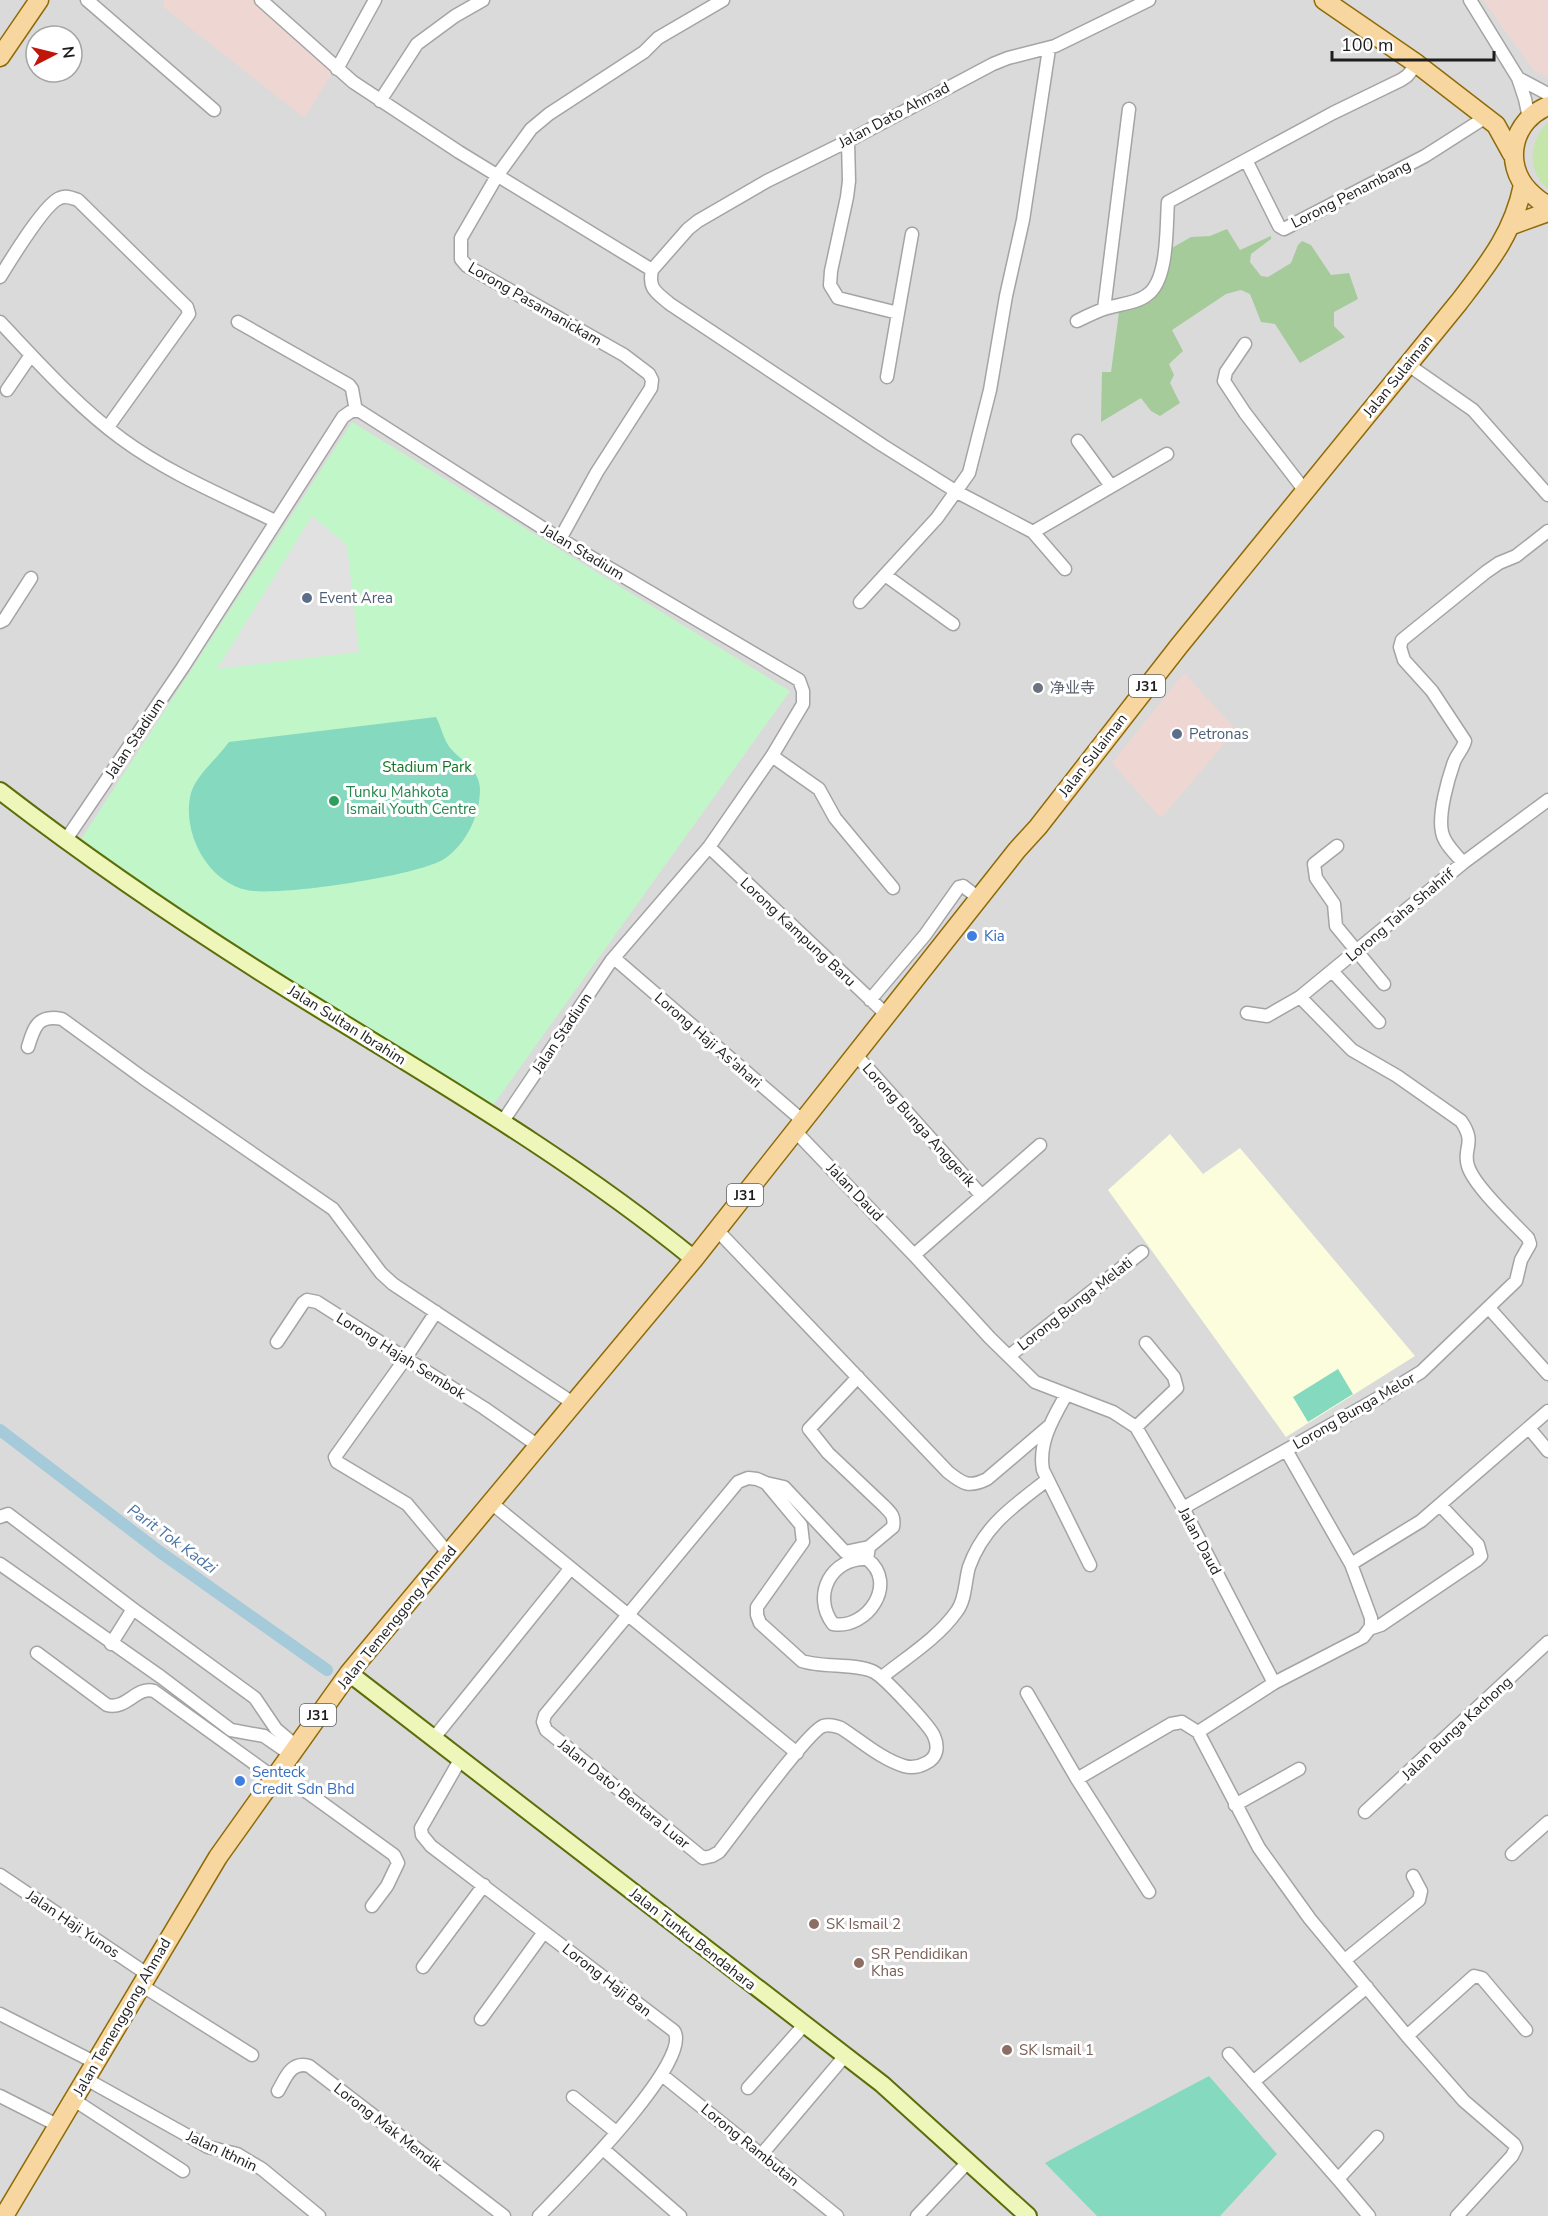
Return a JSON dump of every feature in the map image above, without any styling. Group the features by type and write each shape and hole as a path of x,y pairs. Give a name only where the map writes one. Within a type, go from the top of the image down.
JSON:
{"main road":[{"path":"0,57 5,36 39,0"},
{"path":"1324,0 1417,64 1491,121 1512,154 1523,185 1548,205"},
{"path":"1491,121 1519,125 1548,106"},
{"path":"1512,154 1516,137 1527,120"},
{"name":"J31","path":"1512,225 1523,185"},
{"path":"1512,225 1548,212"},
{"name":"Jalan Sulaiman","path":"694,1258 888,1016 1162,667 1482,271 1512,225"},
{"name":"Jalan Temenggong Ahmad","path":"4,2216 218,1857 293,1750 349,1673 694,1258"}],"street":[{"path":"87,0 214,110"},
{"path":"261,0 337,69 380,101 497,176 656,266 650,281 654,291 669,304 957,492 1033,532 1065,569"},
{"path":"337,69 375,0"},
{"path":"380,101 417,44 455,16 483,0"},
{"name":"Lorong Pasamanickam","path":"560,539 597,472 651,388 652,380 649,374 624,355 467,266 461,260 461,238 497,176 523,138 549,114 644,52 658,38 723,0"},
{"name":"Jalan Dato Ahmad","path":"656,266 688,229 698,221 767,181 993,64 1008,58 1049,49 1149,0"},
{"path":"1470,0 1518,78 1526,99 1527,120"},
{"path":"860,602 937,518 969,472 990,390 1006,296 1023,220 1049,49"},
{"path":"1077,321 1104,309 1141,298 1152,291 1157,284 1165,253 1168,202 1333,113 1401,80 1417,64"},
{"path":"1518,78 1548,94"},
{"path":"1104,309 1128,109"},
{"name":"Lorong Penambang","path":"1246,160 1279,226 1284,229 1491,121"},
{"path":"848,141 848,189 830,285 837,298 898,313"},
{"path":"0,277 26,237 54,201 61,197 70,197 78,200 187,307 189,314 108,427"},
{"path":"887,377 912,234"},
{"path":"0,322 70,394 121,439 166,466 275,521"},
{"path":"238,322 349,385 352,389 356,411"},
{"path":"1245,344 1226,372 1224,381 1245,413 1305,491"},
{"path":"8,390 31,355"},
{"path":"1407,364 1473,410 1548,495"},
{"name":"Jalan Stadium","path":"65,841 183,667 343,417 358,410 560,539 799,680 803,692 802,704 772,756 709,847 614,958 503,1121"},
{"path":"1078,441 1111,486"},
{"path":"1033,532 1167,454"},
{"path":"1463,863 1444,838 1441,825 1444,798 1452,767 1465,741 1432,691 1404,660 1400,647 1402,640 1447,603 1499,563 1516,556 1548,531"},
{"path":"885,575 953,624"},
{"path":"0,622 31,578"},
{"path":"772,756 819,789 835,818 893,888"},
{"name":"Jalan Sultan Ibrahim","path":"0,791 65,841 231,953 503,1121 654,1227 694,1258"},
{"name":"Lorong Taha Shahrif","path":"1247,1013 1267,1016 1300,997 1463,863 1548,800"},
{"path":"1337,846 1314,864 1314,873 1335,904 1336,926 1384,984"},
{"name":"Lorong Kampung Baru","path":"709,847 888,1016"},
{"path":"870,1000 925,935 959,886 963,886 980,899"},
{"path":"925,935 939,950"},
{"name":"Lorong Haji As'ahari","path":"614,958 799,1126"},
{"path":"1332,971 1379,1022"},
{"name":"Lorong Bunga Melor","path":"1183,1508 1421,1372 1516,1281 1521,1260 1530,1245 1528,1238 1498,1208 1471,1172 1467,1164 1470,1141 1461,1121 1379,1065 1352,1050 1300,997"},
{"path":"28,1047 33,1031 40,1021 52,1017 62,1019 143,1078 333,1209 387,1279 573,1403"},
{"name":"Lorong Bunga Anggerik","path":"856,1055 982,1196"},
{"name":"Jalan Daud","path":"799,1126 990,1338 1035,1382 1113,1412 1136,1427 1183,1508 1274,1683"},
{"name":"Lorong Bunga Anggerik","path":"914,1255 1040,1145"},
{"path":"717,1230 961,1483 976,1484 987,1479 1048,1426"},
{"name":"Lorong Bunga Melati","path":"1009,1356 1142,1252"},
{"name":"Lorong Hajah Sembok","path":"277,1342 303,1303 308,1300 317,1302 484,1408 537,1445"},
{"path":"1489,1308 1548,1374"},
{"path":"436,1312 335,1457 337,1462 406,1504 448,1553"},
{"path":"1136,1427 1177,1388 1174,1377 1146,1343"},
{"path":"858,1377 809,1429 828,1453 893,1515 893,1527 868,1553 854,1558 832,1575 824,1590 823,1603 826,1615 833,1624 849,1623 860,1617 876,1601 881,1587 881,1578 868,1553"},
{"path":"1066,1395 1048,1426 1041,1458 1047,1480 1090,1565"},
{"path":"1351,1564 1421,1521 1548,1411"},
{"path":"1529,1428 1548,1451"},
{"path":"1198,1732 1274,1683 1363,1636 1369,1629 1371,1618 1369,1609 1351,1564 1286,1450"},
{"path":"628,1615 738,1482 748,1478 784,1487 845,1552 868,1553"},
{"path":"882,1677 942,1630 959,1609 969,1567 981,1540 992,1524 1047,1480"},
{"path":"490,1502 797,1753 816,1730 823,1726 833,1725 895,1763 916,1767 932,1760 937,1752 934,1733 882,1677 871,1670 810,1664 802,1661 760,1623 757,1615 758,1607 803,1542 804,1534 801,1525 766,1483"},
{"path":"1369,1629 1381,1625 1481,1556 1478,1545 1440,1505"},
{"path":"0,1517 8,1514 255,1698 293,1750"},
{"path":"0,1564 161,1677 231,1730 264,1736 293,1750"},
{"path":"433,1739 570,1569"},
{"path":"111,1644 133,1609"},
{"name":"Jalan Dato' Bentara Luar","path":"628,1615 545,1715 543,1722 546,1730 688,1846 703,1857 712,1857 719,1852 797,1753"},
{"name":"Jalan Bunga Kachong","path":"1365,1812 1548,1642"},
{"path":"37,1653 107,1705 122,1705 142,1691 148,1689 154,1691 394,1855 398,1863 387,1886 372,1906"},
{"name":"Jalan Tunku Bendahara","path":"349,1673 844,2057 882,2084 969,2162 1018,2213"},
{"path":"1027,1693 1077,1779 1149,1892"},
{"path":"1077,1779 1171,1724 1182,1722 1198,1732 1234,1804 1259,1848 1281,1880 1407,2036 1464,2101 1514,2144 1512,2156 1457,2216"},
{"name":"Lorong Haji Ban","path":"460,1760 421,1828 422,1835 431,1846 674,2031 677,2036 676,2045 662,2075 603,2149 538,2216"},
{"path":"1234,1804 1299,1768"},
{"path":"1512,1854 1548,1822"},
{"name":"Jalan Haji Yunos","path":"0,1875 252,2055"},
{"path":"1345,1960 1419,1900 1421,1891 1413,1876"},
{"path":"423,1967 483,1885"},
{"path":"481,2019 544,1932"},
{"path":"1407,2036 1474,1976 1482,1978 1526,2030"},
{"path":"1254,2082 1367,1987"},
{"name":"Jalan Ithnin","path":"0,2014 208,2147 237,2154 262,2169 319,2216"},
{"path":"748,2088 804,2025"},
{"path":"1229,2054 1369,2216"},
{"path":"762,2154 844,2057"},
{"name":"Lorong Mak Mendik","path":"278,2091 292,2067 301,2064 309,2066 504,2216"},
{"name":"Lorong Rambutan","path":"662,2075 837,2216"},
{"path":"0,2096 58,2126"},
{"path":"573,2097 616,2133"},
{"path":"74,2100 183,2171"},
{"path":"1338,2179 1377,2137"},
{"path":"603,2149 680,2216"},
{"path":"917,2216 969,2162"}],"shaded area":[{"path":"0,0 1548,0 1548,2216 0,2216"},
{"path":"164,0 255,0 333,71 306,115 302,116 166,9 163,6"},
{"path":"1483,0 1548,0 1548,77 1534,71"},
{"name":"Event Area","path":"312,516 347,545 359,652 217,669"},
{"path":"1184,673 1236,730 1161,818 1112,763"},
{"path":"1170,1134 1203,1174 1240,1148 1415,1356 1286,1437 1108,1190"}],"green space":[{"path":"1548,122 1548,189 1536,173 1533,156 1537,138"},
{"path":"1227,229 1240,250 1271,236 1271,239 1251,254 1250,262 1261,276 1268,277 1291,263 1302,241 1311,245 1331,275 1349,273 1358,299 1334,312 1334,326 1345,337 1300,363 1275,324 1261,322 1250,294 1241,290 1226,294 1172,330 1183,351 1169,364 1174,375 1170,383 1180,403 1160,416 1151,411 1141,398 1101,422 1102,372 1111,372 1119,312 1152,301 1160,290 1170,249 1191,237 1210,236"},
{"name":"Stadium Park","path":"352,422 790,691 491,1108 78,844"},
{"name":"Tunku Mahkota Ismail Youth Centre","path":"436,717 449,747 474,771 480,789 474,819 465,838 444,859 406,872 378,878 315,888 263,891 247,890 233,885 220,877 200,853 190,823 191,793 202,773 229,742"},
{"path":"1338,1369 1353,1394 1308,1422 1293,1397"},
{"path":"1209,2076 1277,2154 1220,2216 1097,2216 1045,2163"}],"waterway":[{"name":"Parit Tok Kadzi","path":"0,1430 160,1552 327,1670"}],"place":[{"name":"Event Area","path":"307,598"},
{"name":"净业寺","path":"1038,688"},
{"name":"Petronas","path":"1177,734"},
{"name":"Tunku Mahkota Ismail Youth Centre","path":"334,801"},
{"name":"Kia","path":"972,936"},
{"name":"Senteck Credit Sdn Bhd","path":"240,1781"},
{"name":"SK Ismail 2","path":"814,1924"},
{"name":"SR Pendidikan Khas","path":"859,1963"},
{"name":"SK Ismail 1","path":"1007,2050"}]}
